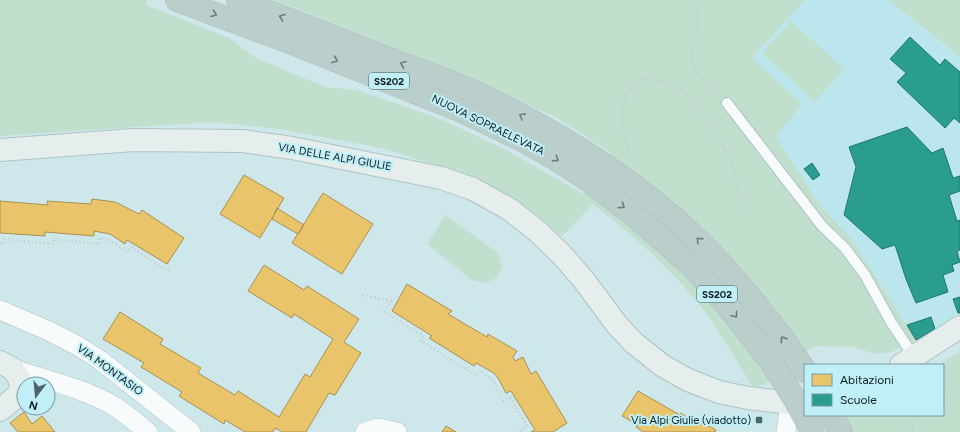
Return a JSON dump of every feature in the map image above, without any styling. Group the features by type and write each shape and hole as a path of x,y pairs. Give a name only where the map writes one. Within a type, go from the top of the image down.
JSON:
{"highway":[{"name":"NUOVA SOPRAELEVATA","path":"177,0 305,48 462,111 538,148 591,182 635,216 693,267 725,303 770,360 804,416"},
{"name":"NUOVA SOPRAELEVATA","path":"238,0 435,76 503,105 563,139 603,165 647,195 700,241 721,262 780,334 804,370"},
{"name":"NUOVA SOPRAELEVATA","path":"804,416 813,432"},
{"path":"832,416 841,432"}],"street":[{"name":"VIA DELLE ALPI GIULIE","path":"0,150 133,140 242,142 292,148 441,178 473,189 509,209 536,230 583,280 616,325 634,343 663,366 688,380 719,392 748,398 797,402"},
{"name":"VIA MONTASIO","path":"0,310 49,331 78,346 100,360 191,432"},
{"path":"907,361 960,327"},
{"path":"0,410 18,395 21,387 19,378 6,365"},
{"path":"6,365 84,392 113,406 148,432"},
{"path":"786,432 797,402"},
{"path":"365,432 379,428 398,432"}],"lane":[{"path":"727,103 822,226 845,248 865,275 891,322 907,361"}],"path":[{"path":"692,0 698,16 696,38 690,53 694,66 700,76 727,103"},
{"path":"630,161 623,127 623,104 633,86 645,78 667,83 684,92 702,112 723,145 735,173 738,191 751,210"},
{"path":"0,243 4,243 4,239 53,244 54,238 99,244 99,238 109,240 127,252 131,247 171,273"},
{"path":"363,295 390,301 384,312 423,336 421,341 477,376 481,370 493,381 503,401 510,398 527,426 517,432"},
{"path":"944,402 957,393 960,388"},
{"path":"910,432 915,416"}],"shaded area":[{"path":"805,0 888,0 960,58 960,312 935,329 931,317 907,325 852,239 822,208 776,137 752,59"}],"green space":[{"path":"0,0 147,0 146,5 229,38 256,58 325,87 357,90 443,120 510,152 583,194 611,153 559,119 485,84 275,0 805,0 752,58 802,104 776,137 822,208 852,239 916,340 891,352 876,354 852,347 816,346 805,353 790,373 784,377 753,388 722,337 696,300 653,255 593,204 562,236 539,217 471,177 386,149 280,129 213,122 0,136"},
{"path":"888,0 960,0 960,58 953,51"},
{"path":"791,21 844,69 815,102 762,53"},
{"path":"446,215 499,254 502,267 496,278 486,283 472,280 427,244"},
{"path":"960,351 960,432 799,432 803,417 808,416 944,416 944,364 940,364"}],"building: Abitazioni":[{"path":"244,175 284,198 260,238 220,214"},
{"path":"323,193 373,224 342,274 292,243"},
{"path":"92,199 115,202 139,214 142,210 184,238 167,264 127,240 125,244 110,234 94,231 94,236 45,232 45,236 0,233 0,201 48,205 47,201 91,204"},
{"path":"277,208 304,225 298,234 272,219"},
{"path":"264,265 304,290 307,286 359,319 344,342 361,353 335,395 329,393 306,432 282,432 275,428 273,432 245,432 225,420 224,424 179,396 182,392 141,367 144,363 103,339 120,312 163,339 160,344 201,368 198,373 235,395 238,391 279,417 305,374 310,377 333,339 294,314 292,318 248,291"},
{"path":"407,284 452,311 448,314 487,337 488,334 517,351 513,357 515,361 523,357 531,374 536,371 567,423 553,432 531,432 535,430 511,391 506,393 494,373 476,363 474,366 429,338 432,336 392,311"},
{"path":"638,391 680,415 681,413 688,418 690,415 716,430 715,432 643,432 636,427 638,425 622,416"},
{"path":"19,416 27,416 32,424 42,416 55,432 18,432 10,423"},
{"path":"446,426 456,432 442,432"}],"building: Scuole":[{"path":"910,37 940,65 945,59 960,72 960,123 954,118 945,128 897,82 906,73 890,59"},
{"path":"907,127 932,153 943,148 953,178 960,176 960,191 949,195 957,221 960,220 960,250 957,251 960,262 952,265 954,271 943,275 948,292 916,303 906,279 895,245 882,249 844,215 856,167 849,147"},
{"path":"812,163 820,175 813,180 804,169"},
{"path":"960,297 960,313 958,313 953,299"},
{"path":"931,317 935,329 916,340 907,325"}],"place":[{"name":"Via Alpi Giulie (viadotto)","path":"759,420"}]}
